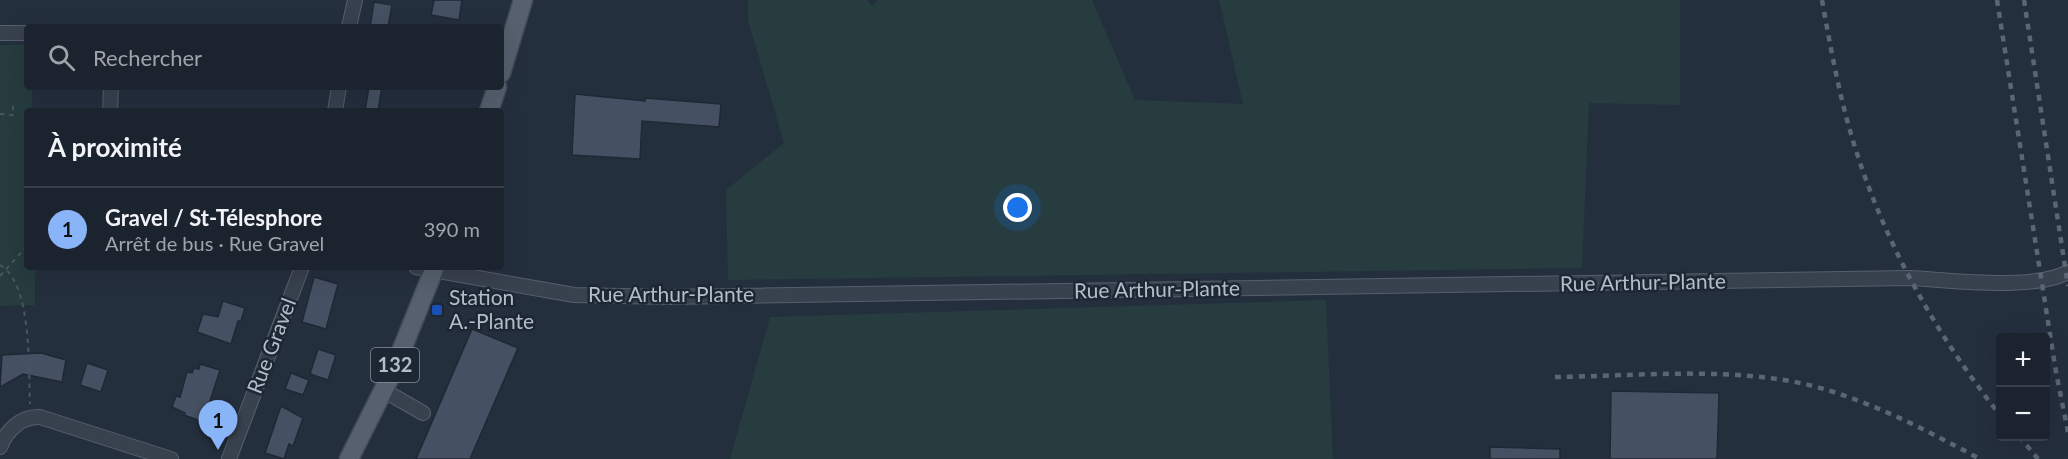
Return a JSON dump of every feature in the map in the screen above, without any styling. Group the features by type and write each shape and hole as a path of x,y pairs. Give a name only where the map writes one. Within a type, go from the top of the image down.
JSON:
{"main road":[{"path":"504,63 522,0"},
{"path":"490,108 496,90"},
{"name":"132","path":"349,459 421,305 428,270"}],"street":[{"path":"350,24 355,0"},
{"path":"0,33 24,33"},
{"path":"110,108 111,90"},
{"path":"335,108 338,90"},
{"name":"Rue Gravel","path":"229,459 301,270"},
{"name":"Rue Arthur-Plante","path":"438,270 574,296 666,297 1900,279 2025,283 2050,279 2068,272"},
{"path":"383,390 423,413"},
{"path":"0,447 13,426 30,416 40,417 171,459"}],"path":[{"path":"0,114 13,115 13,105"},
{"path":"0,276 24,249"},
{"path":"0,265 6,270 19,292 26,311 30,416"}],"green space":[{"path":"748,0 867,0 872,6 878,0 1092,0 1135,100 1243,104 1219,0 1680,0 1680,105 1589,103 1582,268 728,280 726,190 784,143 748,20"},
{"path":"0,45 24,45 24,90 32,90 32,108 24,108 24,270 35,270 35,305 0,306"},
{"path":"1326,300 1333,459 730,459 770,317"}],"building":[{"path":"434,0 462,0 459,20 431,15"},
{"path":"374,2 392,5 389,24 370,24"},
{"path":"368,90 382,90 378,108 366,108"},
{"path":"575,94 645,101 645,98 721,104 719,127 642,121 640,159 572,155"},
{"path":"314,277 338,284 326,329 302,322"},
{"path":"223,301 245,308 241,321 238,321 231,344 197,332 203,314 218,317"},
{"path":"472,329 518,348 470,459 416,459"},
{"path":"318,349 336,355 328,380 310,374"},
{"path":"41,353 66,360 62,382 23,374 0,387 2,355"},
{"path":"87,363 108,370 101,392 80,385"},
{"path":"200,364 220,370 206,423 184,415 185,413 172,407 176,396 180,397 187,372 192,373 194,368 199,369"},
{"path":"291,373 309,380 303,395 285,389"},
{"path":"1611,391 1719,393 1717,459 1610,459"},
{"path":"281,406 303,418 293,446 289,444 284,459 265,453"},
{"path":"1490,447 1560,449 1560,459 1490,459"}],"railway":[{"path":"1822,0 1846,116 1872,197 1889,236 1928,311 1950,347 1996,410"},
{"path":"1997,0 2056,372 2068,432"},
{"path":"2024,0 2068,286"},
{"path":"1555,377 1718,374 1783,380 1813,386 1878,408 1980,459"},
{"path":"2023,441 2038,459"}],"place":[{"name":"Station A.-Plante","path":"437,310"},
{"name":"Gravel / St-Télesphore","path":"218,450"}]}
